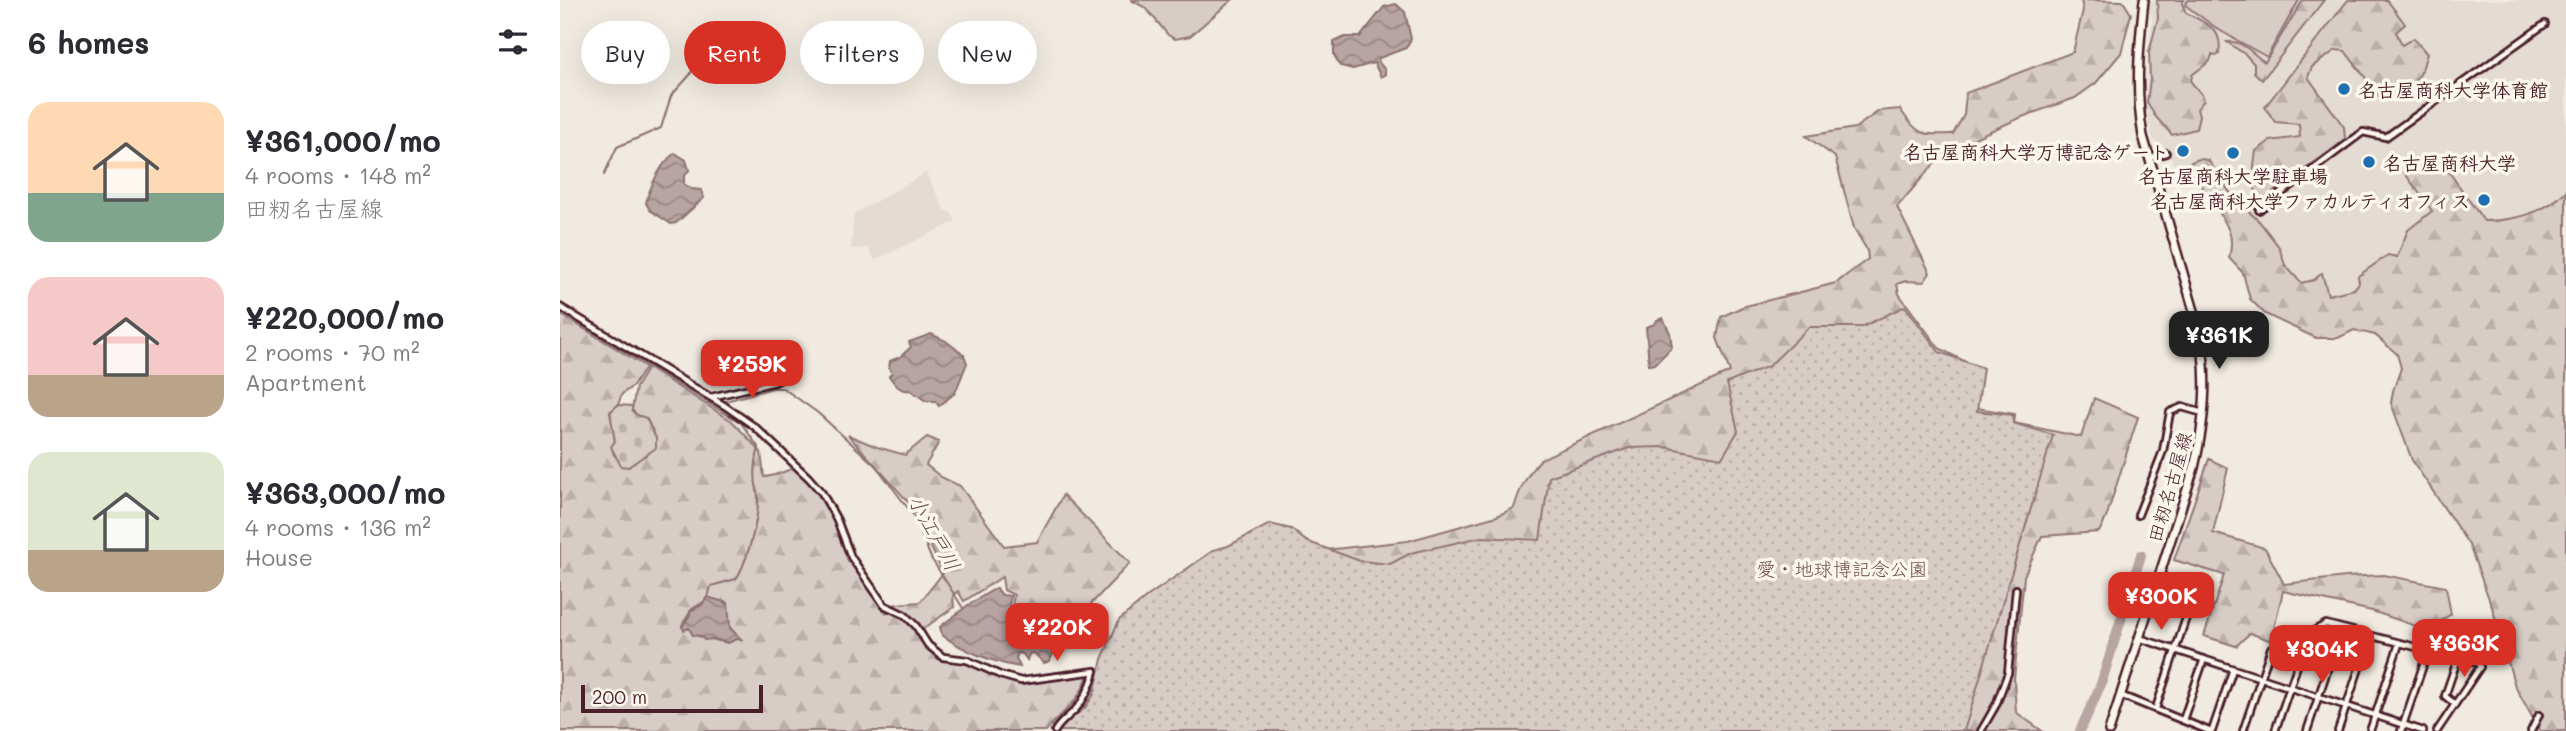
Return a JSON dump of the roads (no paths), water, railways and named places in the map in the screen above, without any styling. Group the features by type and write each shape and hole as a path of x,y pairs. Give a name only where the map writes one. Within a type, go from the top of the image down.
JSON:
{"main road":[{"name":"田籾名古屋線","path":"2109,731 2194,468 2204,414 2206,373 2199,328 2149,158 2139,111 2138,82 2144,0"}],"street":[{"path":"2259,210 2363,132 2386,138 2544,24"},
{"path":"2149,158 2165,153"},
{"path":"560,307 712,398 755,427 817,486 829,504 852,557 880,600 916,625 935,652 943,657 967,660 1021,681 1095,671 1091,686 1077,709 1060,723 1055,731"},
{"path":"712,398 775,382 790,374"},
{"path":"2138,515 2163,451 2170,412 2182,407 2204,414"},
{"path":"2156,708 2195,591 2157,580"},
{"path":"1981,731 1996,705 2008,673 2016,589"},
{"path":"2275,731 2308,634 2326,624 2478,663 2480,667 2437,731"},
{"path":"2307,731 2341,629"},
{"path":"2338,731 2370,636"},
{"path":"2138,638 2423,731"},
{"path":"2370,731 2399,643"},
{"path":"2243,731 2271,648"},
{"path":"2401,731 2428,651"},
{"path":"2455,704 2445,696 2458,658"},
{"path":"2183,720 2204,660"},
{"path":"2119,695 2211,731 2233,669"},
{"path":"2530,731 2539,715"}],"water":[{"path":"1396,4 1405,12 1411,39 1406,48 1379,58 1385,75 1381,77 1374,63 1353,69 1340,66 1334,55 1334,42 1345,37 1360,37 1384,7"},
{"path":"675,153 686,160 689,170 684,177 684,184 691,189 701,190 704,198 676,223 671,224 650,210 646,203 657,175"},
{"path":"1663,318 1670,333 1672,347 1655,364 1649,365 1646,327"},
{"path":"931,334 946,341 964,355 967,363 955,393 939,406 935,401 926,401 910,390 900,388 889,376 892,373 889,368 890,361 900,357 911,347 909,342"},
{"path":"996,588 1002,595 1011,596 1009,606 1019,620 1050,643 1062,647 1054,651 1050,661 1044,663 1034,653 1029,654 1027,660 1023,654 1018,653 1016,658 1020,667 1010,665 969,651 942,635 940,627"},
{"path":"707,597 728,603 730,628 742,640 736,639 728,643 714,639 704,640 701,636 693,635 689,628 684,630 682,627 690,611 702,605"}],"waterway":[{"path":"604,175 617,147 661,128 671,96 684,82"},
{"name":"小江戸川","path":"560,312 708,403 717,403"},
{"name":"小江戸川","path":"722,402 773,388 783,388 818,413 876,466 914,516 931,558 963,608"},
{"path":"708,403 741,423 759,448 755,469 758,509 746,558 736,579 711,586 708,597"},
{"path":"2080,731 2101,684 2141,555"}],"place":[{"name":"名古屋商科大学体育館","path":"2344,89"},
{"name":"名古屋商科大学万博記念ゲート","path":"2183,151"},
{"name":"名古屋商科大学駐車場","path":"2233,153"},
{"name":"名古屋商科大学","path":"2369,162"},
{"name":"名古屋商科大学ファカルティオフィス","path":"2484,200"}],"park label":[{"name":"愛・地球博記念公園","path":"1842,568"}]}
